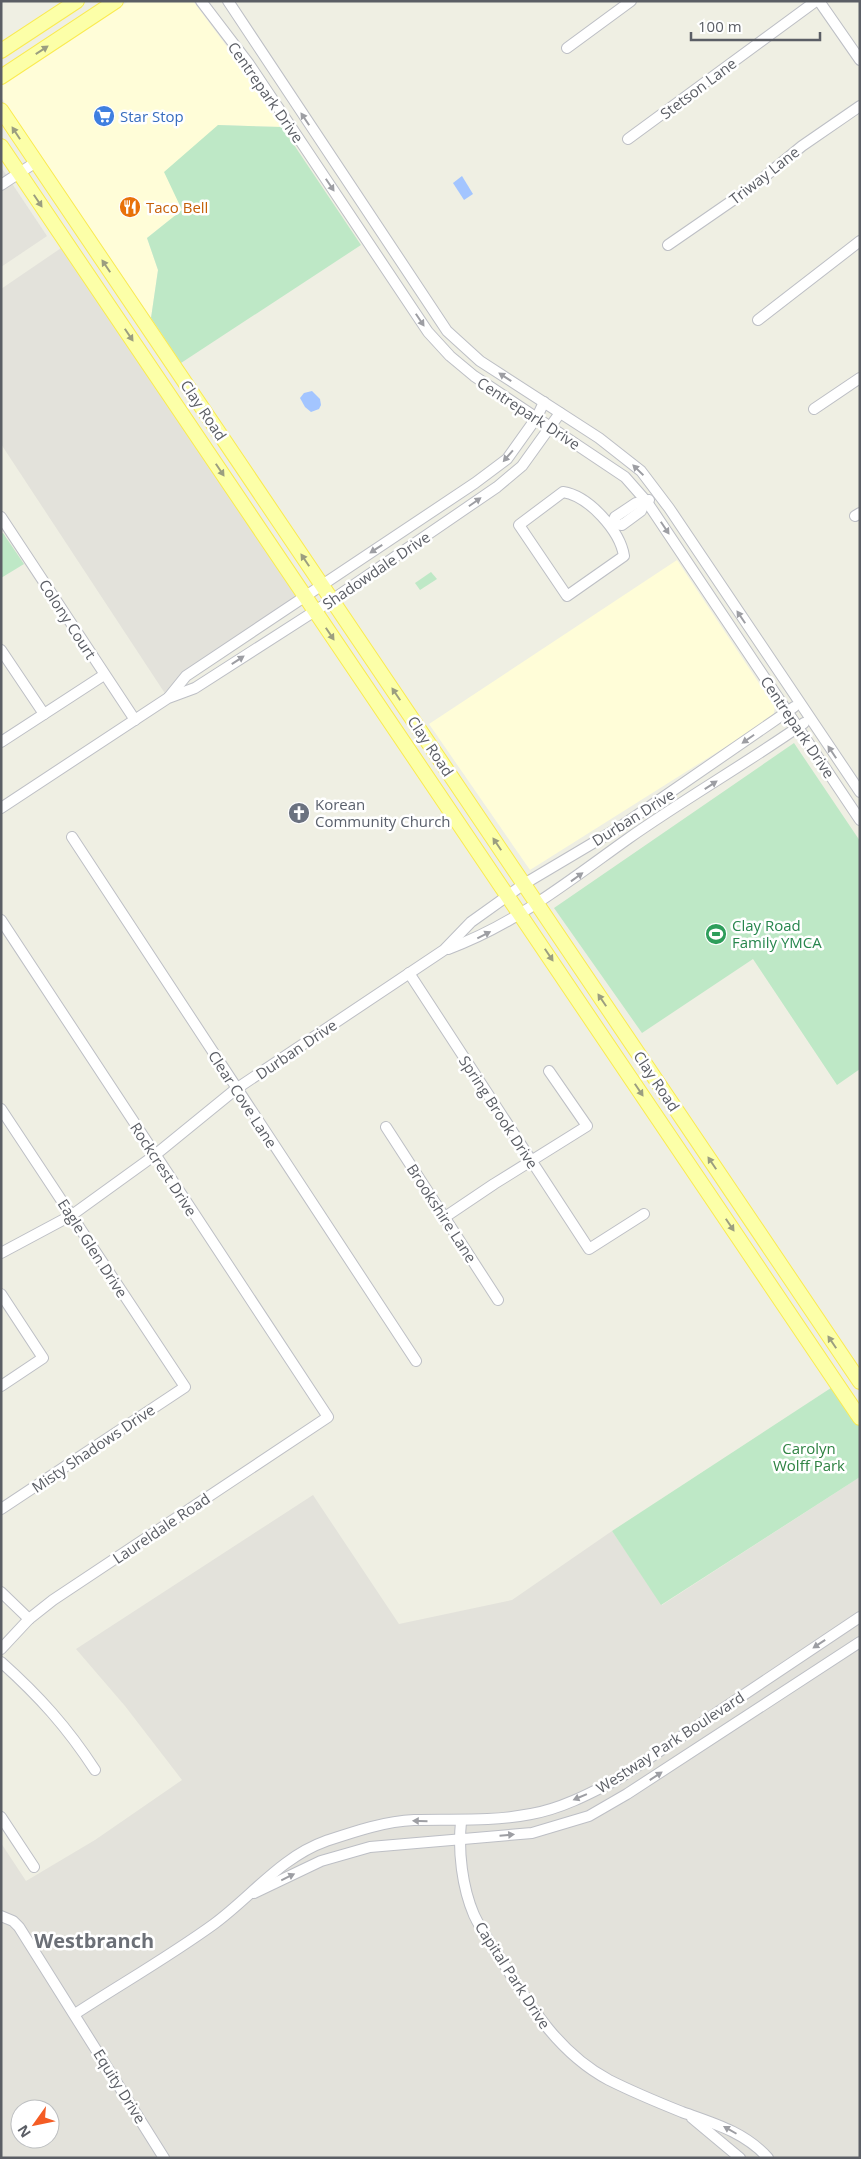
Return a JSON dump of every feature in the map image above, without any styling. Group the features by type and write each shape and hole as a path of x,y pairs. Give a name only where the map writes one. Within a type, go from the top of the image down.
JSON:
{"main road":[{"path":"1,51 77,1"},
{"path":"1,77 116,1"},
{"name":"Clay Road","path":"1,110 860,1382"},
{"name":"Clay Road","path":"1,146 509,895 860,1418"},
{"path":"107,303 123,291"},
{"path":"192,430 209,418"},
{"path":"438,791 455,782"},
{"path":"602,1034 618,1024"},
{"path":"684,1157 701,1146"},
{"path":"760,1271 777,1259"},
{"path":"830,1374 846,1362"}],"street":[{"name":"Centrepark Drive","path":"201,1 248,64 428,332 474,376 626,477 719,608 860,820"},
{"name":"Centrepark Drive","path":"228,1 447,331 480,361 599,438 641,471 860,792"},
{"path":"566,48 631,1"},
{"path":"818,1 860,60"},
{"name":"Stetson Lane","path":"628,139 818,1"},
{"path":"248,64 262,54"},
{"name":"Triway Lane","path":"668,245 752,187 802,146 860,106"},
{"path":"312,158 326,149"},
{"path":"1,185 36,162"},
{"path":"758,320 860,241"},
{"path":"377,256 390,246"},
{"path":"442,347 454,337"},
{"path":"814,409 860,378"},
{"name":"Shadowdale Drive","path":"168,698 186,676 446,503 507,459 537,417 544,402"},
{"name":"Shadowdale Drive","path":"1,808 168,698 196,688 332,600 497,488 522,466 560,413"},
{"path":"612,525 572,494 563,492 519,525 567,596 624,556 622,545 612,525 615,516 636,503 645,503 657,492"},
{"path":"446,503 455,516"},
{"name":"Colony Court","path":"1,517 135,720"},
{"path":"719,608 730,601"},
{"path":"1,650 44,714"},
{"path":"1,742 104,675"},
{"name":"Durban Drive","path":"1,1253 72,1215 155,1155 236,1089 444,950 472,922 524,884 620,827 799,704"},
{"name":"Durban Drive","path":"444,950 479,938 522,915 628,839 809,719"},
{"name":"Clear Cove Lane","path":"72,837 416,1361"},
{"name":"Rockcrest Drive","path":"1,920 328,1417"},
{"name":"Spring Brook Drive","path":"409,973 589,1249 644,1214"},
{"path":"445,1217 587,1126 549,1071"},
{"name":"Eagle Glen Drive","path":"1,1109 185,1387"},
{"name":"Brookshire Lane","path":"386,1127 498,1300"},
{"path":"1,1294 43,1358 1,1386"},
{"name":"Misty Shadows Drive","path":"1,1509 185,1387"},
{"name":"Laureldale Road","path":"1,1649 28,1619 53,1600 328,1417"},
{"path":"1,1592 28,1619"},
{"name":"Westway Park Boulevard","path":"75,2014 215,1923 276,1869 324,1842 369,1828 412,1820 461,1822 533,1814 580,1798 618,1779 860,1617"},
{"name":"Westway Park Boulevard","path":"244,1898 321,1861 370,1847 532,1833 589,1816 627,1794 860,1642"},
{"path":"1,1662 39,1696 62,1722 95,1770"},
{"path":"1,1817 34,1867"},
{"name":"Capital Park Drive","path":"461,1822 459,1839 467,1891 474,1914 532,2009 551,2034 568,2051 608,2079 648,2099 728,2128 768,2158"},
{"path":"1,1916 13,1921 19,1927 75,2014"},
{"name":"Equity Drive","path":"75,2014 164,2158"},
{"name":"Capital Park Drive","path":"685,2113 740,2158"}],"shaded area":[{"path":"129,1 193,1 243,68 282,127 218,125 182,210 147,238 158,270 151,318 1,97 1,85"},
{"path":"1,167 47,236 1,267"},
{"path":"67,244 305,596 186,676 168,698 1,444 1,289"},
{"path":"677,560 775,707 773,717 530,870 429,724"},
{"path":"860,1477 860,2158 1,2158 1,1843 26,1881 95,1840 182,1780 125,1706 76,1649 313,1495 399,1624 512,1600 612,1531 662,1605"}],"green space":[{"path":"218,125 282,127 361,245 181,363 151,318 158,270 147,238 182,210 164,172"},
{"path":"3,533 24,564 1,578 1,534"},
{"path":"431,572 437,579 420,590 415,583"},
{"name":"Clay Road Family YMCA","path":"794,743 860,841 860,1069 837,1085 753,959 642,1033 554,908"},
{"name":"Carolyn Wolff Park","path":"837,1384 860,1418 860,1477 661,1605 612,1531"}],"water":[{"path":"462,176 473,194 464,200 453,183"},
{"path":"312,391 320,399 321,405 319,409 311,412 305,407 300,398 304,393"}],"place":[{"name":"Star Stop","path":"104,116"},
{"name":"Taco Bell","path":"130,207"},
{"name":"Korean Community Church","path":"299,813"},
{"name":"Clay Road Family YMCA","path":"716,934"}],"district":[{"name":"Westbranch","path":"94,1940"}]}
